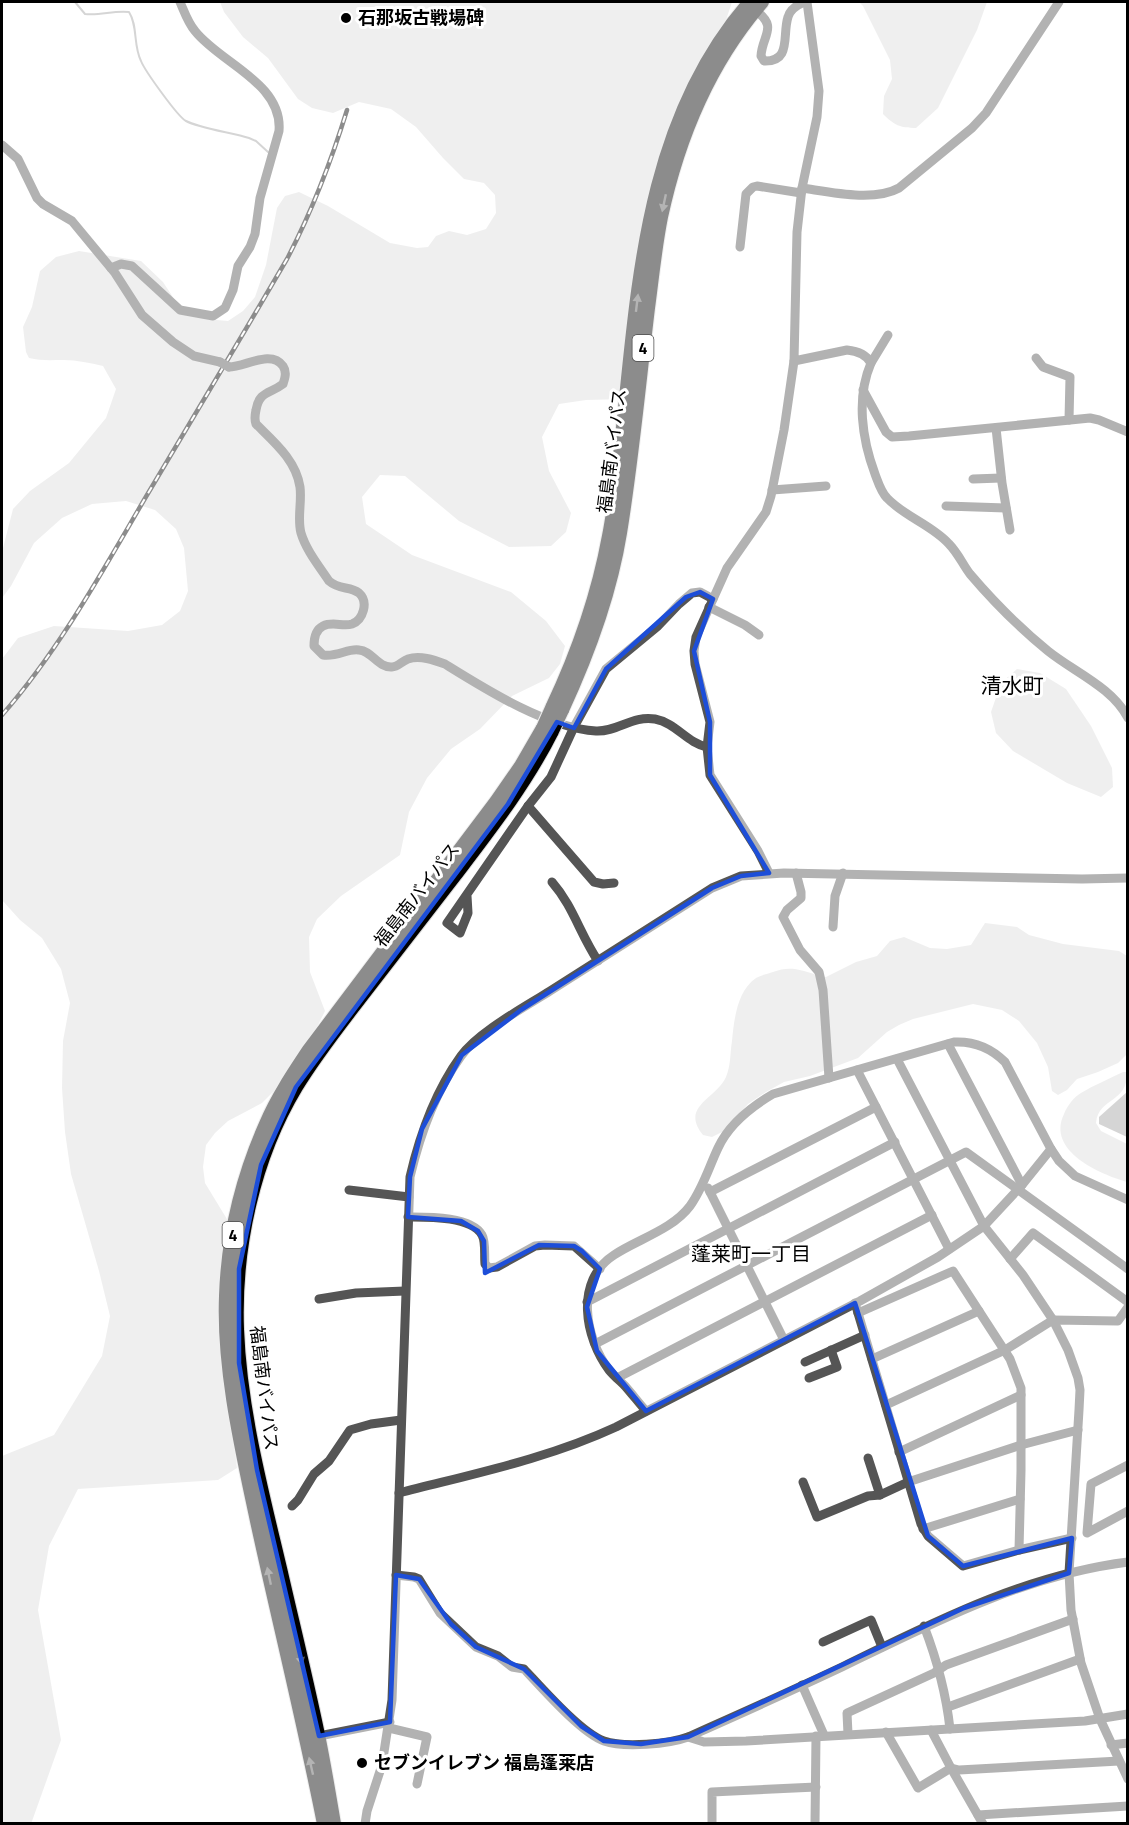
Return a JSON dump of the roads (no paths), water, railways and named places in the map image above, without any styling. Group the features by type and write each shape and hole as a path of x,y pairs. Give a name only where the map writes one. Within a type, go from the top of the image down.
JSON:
{"highway":[{"name":"福島南バイパス","path":"334,1824 319,1736 257,1470 239,1363 237,1296 243,1237 249,1208 261,1165 276,1125 296,1087 351,1010 508,804 533,767 557,709 594,634 614,566 627,482 654,265 670,178 705,88 751,4"},
{"name":"福島南バイパス","path":"324,1824 246,1470 229,1362 226,1296 238,1207 250,1165 266,1124 303,1059 548,730"}],"street":[{"path":"111,268 121,264 132,266 180,310 213,316 225,308 233,290 238,266 255,234 260,198 280,120 275,105 268,96 194,30 180,2"},
{"path":"751,4 765,19 769,28 761,56 764,61 771,61 777,59 783,51 791,10 806,2 819,91 817,117 802,190 797,232 794,361 772,490 762,519 727,568 696,637 694,651 710,722 707,747 708,767 712,780 758,851 769,873"},
{"path":"740,247 746,194 757,186 873,195 885,194 899,188 972,128 986,113 1059,2"},
{"path":"2,145 18,159 37,198 72,221 111,268 142,315 173,342 194,356 224,364 241,366 267,359 279,362 285,369 283,384 261,396 257,401 254,420 280,447 293,465 300,486 300,530 304,542 328,581 334,586 358,591 364,606 363,614 357,622 349,626 336,624 324,626 317,632 314,646 318,651 330,656 359,650 366,652 385,667 397,666 410,659 418,658 445,664 516,705 553,721 603,731 631,721 653,719 672,725 688,738 707,747"},
{"path":"888,335 866,374 862,413 864,440 879,485 887,498 949,544 970,574 1004,610 1049,651 1104,690 1128,718"},
{"path":"794,361 847,350 862,354 871,363"},
{"path":"1036,358 1043,367 1070,377 1069,420"},
{"path":"864,390 886,432 892,436 1090,418 1128,432"},
{"path":"996,428 1001,478 1010,530"},
{"path":"973,478 1001,478"},
{"path":"772,490 826,486"},
{"path":"946,506 1006,508"},
{"path":"466,896 554,771 574,727 606,669 658,626 692,593 700,592 711,603 759,635"},
{"path":"528,806 594,882 614,883"},
{"path":"365,1824 382,1765 392,1700 410,1177 422,1129 429,1112 462,1055 490,1030 712,888 741,876 769,873 843,873 1082,879 1128,878"},
{"path":"796,873 801,898 787,910 783,920 800,950 819,972 823,990 830,1078"},
{"path":"833,927 835,896 843,873"},
{"path":"552,882 569,905 589,948 598,961"},
{"path":"646,1411 610,1371 597,1351 587,1317 592,1283 600,1269 612,1257 675,1221 690,1207 719,1145 733,1125 749,1110 773,1094 948,1044 961,1042 977,1044 996,1053 1005,1062 1059,1161 1075,1176 1128,1200"},
{"path":"948,1044 1020,1186"},
{"path":"897,1059 984,1226 1053,1320 1068,1350 1078,1378 1080,1390 1069,1573 1073,1619 1080,1659 1100,1719 1128,1779"},
{"path":"857,1070 950,1249"},
{"path":"710,1192 876,1107"},
{"path":"588,1302 895,1142"},
{"path":"399,1493 558,1451 586,1441 855,1303 908,1275 984,1226 1051,1149"},
{"path":"595,1344 966,1152 1020,1186 1128,1269"},
{"path":"704,1181 784,1340"},
{"path":"349,1190 409,1197"},
{"path":"617,1378 932,1215"},
{"path":"408,1217 461,1221 478,1231 484,1241 484,1264 489,1268 497,1267 535,1246 545,1245 574,1246 600,1269"},
{"path":"1010,1259 1033,1233 1128,1302"},
{"path":"858,1313 952,1271 1005,1350 1017,1376 1021,1395 1019,1550"},
{"path":"319,1299 356,1293 405,1291"},
{"path":"855,1303 908,1482 923,1528 928,1536 963,1566 1072,1538"},
{"path":"886,1405 1005,1350 1053,1320 1118,1321 1128,1307"},
{"path":"872,1359 979,1311"},
{"path":"805,1362 865,1335"},
{"path":"809,1378 837,1367 831,1350"},
{"path":"899,1452 1021,1395"},
{"path":"292,1506 314,1474 329,1461 350,1430 371,1424 401,1420"},
{"path":"803,1482 817,1517 868,1496 880,1495 908,1482 1021,1445 1078,1430"},
{"path":"868,1458 880,1495"},
{"path":"1128,1465 1091,1484 1087,1533 1128,1511"},
{"path":"923,1528 1020,1499"},
{"path":"396,1575 414,1576 419,1579 440,1613 476,1647 498,1656 512,1667 524,1669 581,1726 604,1741 641,1744 663,1743 688,1737 924,1626 1001,1594 1069,1573 1128,1562"},
{"path":"848,1734 847,1713 940,1670 946,1665 1073,1619"},
{"path":"823,1642 871,1620 882,1647"},
{"path":"924,1626 940,1670 950,1729"},
{"path":"948,1707 1080,1659"},
{"path":"802,1685 820,1736 815,1824"},
{"path":"688,1737 704,1742 820,1736 1100,1719 1128,1714"},
{"path":"319,1736 389,1725 427,1737 417,1784"},
{"path":"931,1730 981,1819 1128,1806"},
{"path":"886,1732 918,1788 951,1768 959,1770 1119,1761"},
{"path":"1111,1745 1128,1743"},
{"path":"712,1824 712,1792 816,1787"}],"waterway":[{"path":"75,2 85,14 129,12 134,23 137,49 144,66 182,118 199,126 249,138 268,152"}],"railway":[{"path":"2,715 43,663 80,608 287,259 320,186 347,110"}],"place":[{"name":"石那坂古戦場碑","path":"346,18"},
{"name":"セブンイレブン 福島蓬莱店","path":"362,1763"}],"district":[{"name":"清水町","path":"1012,686"},
{"name":"蓬莱町一丁目","path":"751,1254"}]}
